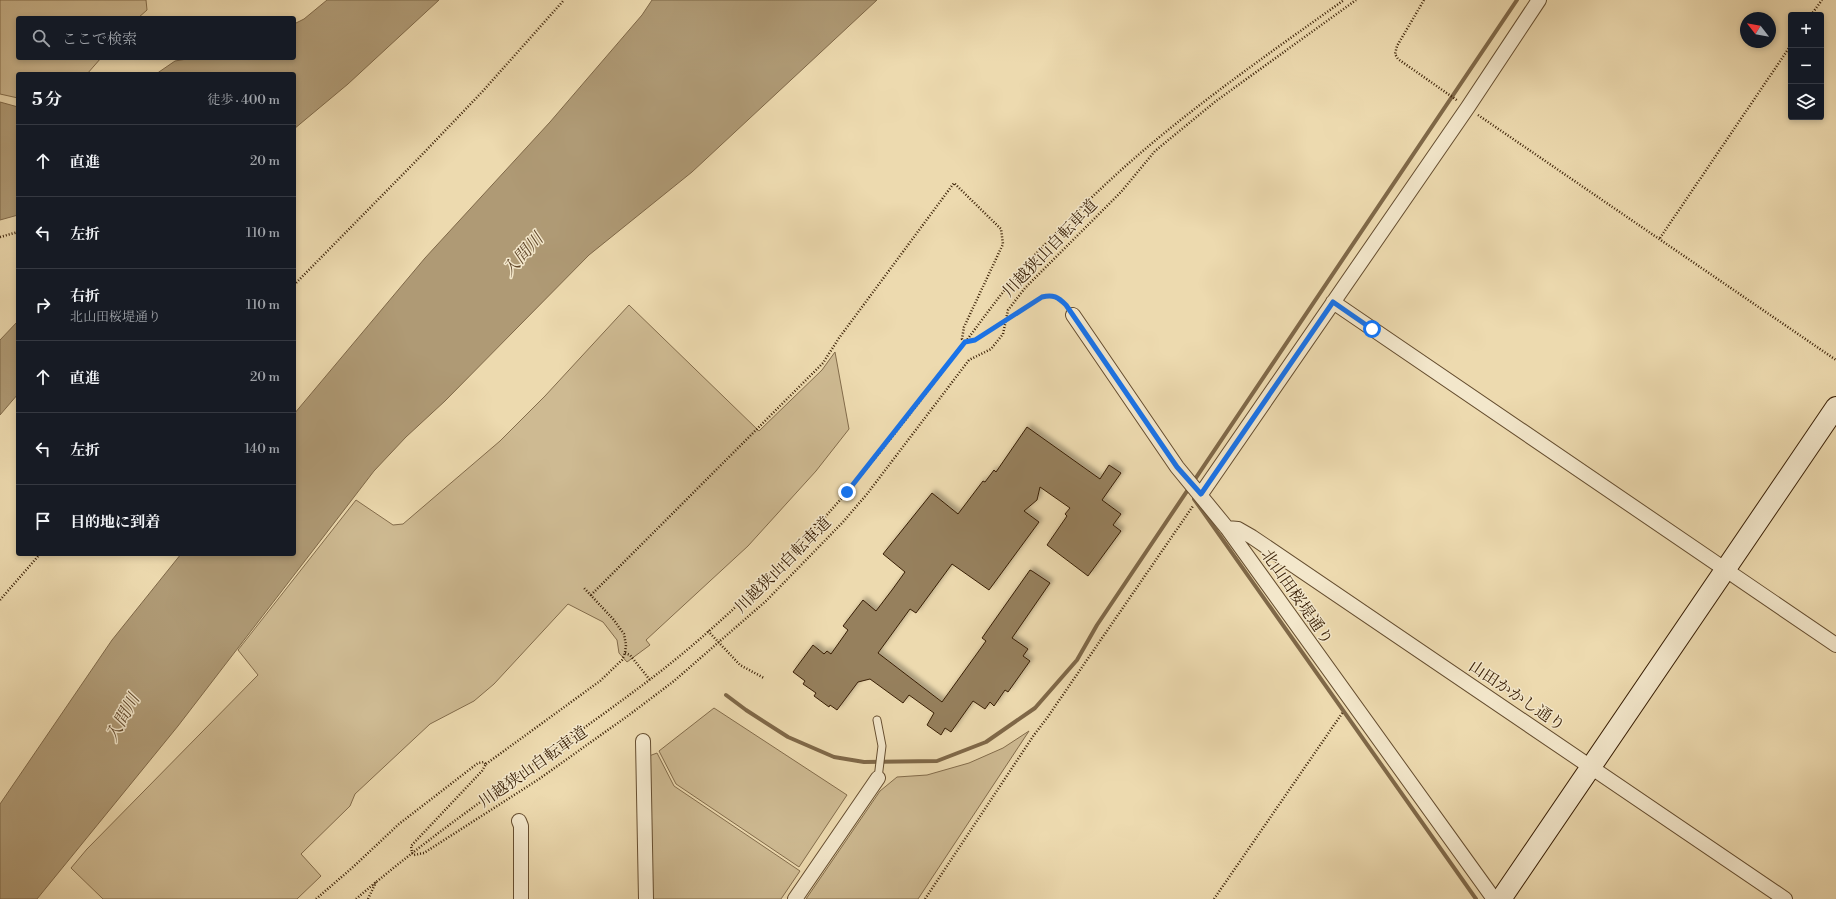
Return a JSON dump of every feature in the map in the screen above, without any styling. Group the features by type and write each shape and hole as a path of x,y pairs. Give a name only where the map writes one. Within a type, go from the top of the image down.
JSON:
{"street":[{"path":"1201,494 1333,302 1463,105 1539,0"},
{"path":"1333,302 1836,645"},
{"name":"北山田桜堤通り","path":"1072,315 1177,467 1201,494 1227,528 1494,899"},
{"path":"1501,899 1836,407"},
{"name":"山田かかし通り","path":"1227,528 1238,529 1252,537 1785,899"},
{"path":"643,741 646,899"},
{"path":"794,899 879,775"},
{"path":"519,821 521,826 522,899"}],"lane":[{"path":"877,720 882,746 879,775"}],"path":[{"path":"296,283 416,162 482,92 564,0"},
{"path":"356,899 412,853 650,680 766,579 838,503 1030,260 1085,204 1129,162 1228,83 1344,0"},
{"name":"川越狭山自転車道","path":"316,899 399,824 478,763 484,762 486,764 482,771 411,846 412,853 414,855 424,853 539,779 662,689 719,642 766,601 843,522 896,458 969,360 991,349 1003,334 1008,310 1025,288 1121,192 1155,151 1216,101 1356,0"},
{"path":"1424,0 1397,46 1395,54 1398,59 1836,360"},
{"path":"1813,12 1822,0"},
{"path":"1660,238 1789,48"},
{"path":"591,595 823,363 839,338 954,183 1001,230 1003,244 964,327 962,339 965,342"},
{"path":"0,237 16,233"},
{"path":"965,342 975,340 1042,297 1048,295 1060,299 1072,315"},
{"path":"925,899 1034,735 1102,640 1201,494"},
{"path":"0,600 38,556"},
{"path":"486,764 600,681 616,667 625,653 626,645 624,634 584,588"},
{"path":"708,631 740,665 764,678"},
{"path":"625,653 630,655 650,680"},
{"path":"1214,899 1340,714 1353,705"},
{"path":"368,899 378,880"}],"shaded area":[{"path":"0,0 146,0 147,10 140,16 16,16 16,60 99,60 89,72 16,72 16,98 0,94"},
{"path":"629,305 759,431 822,370 835,352 849,429 816,471 748,546 646,640 650,645 627,662 619,653 617,640 603,622 568,604 494,684 474,701 430,724 355,794 350,806 301,854 321,876 297,899 103,899 71,868 87,849 258,675 238,650 356,500 393,525 403,524 500,441 545,396"},
{"path":"714,708 847,795 799,867 676,784 659,751"},
{"path":"1029,731 918,899 806,899 880,791 897,777 927,775 969,763 1003,748"},
{"path":"657,753 674,786 800,871 781,899 651,899 649,756"}],"water":[{"path":"327,0 439,0 348,84 296,127 296,72 159,72 175,61 181,60 296,60 296,23 304,19"},
{"name":"入間川","path":"652,0 877,0 692,172 589,255 445,401 406,437 374,471 178,726 37,899 0,899 0,804 112,640 179,556 296,556 296,412 425,258 550,122 642,15"},
{"path":"0,102 16,106 16,216 0,220"},
{"path":"16,323 16,396 0,415 0,340"}],"building":[{"path":"1027,427 1100,479 1109,465 1121,473 1102,500 1121,514 1113,525 1121,531 1088,576 1047,545 1067,516 1065,514 1070,508 1040,487 1037,500 1024,511 1039,522 989,590 952,564 916,613 910,609 878,653 942,702 986,641 982,638 1030,570 1050,583 1012,638 1028,649 1023,656 1030,661 1008,692 1005,690 994,706 990,702 985,709 973,701 951,732 945,728 941,735 927,725 934,713 909,695 903,703 870,679 858,682 837,710 830,705 829,707 814,696 816,693 803,684 805,681 793,672 813,645 824,654 827,651 831,654 848,630 843,626 863,600 876,611 905,572 883,554 932,493 958,514 983,481 985,482 994,470 996,472"}],"waterway":[{"path":"726,695 746,710 788,737 834,757 864,762 937,761 986,742 1035,708 1077,660 1097,625 1517,0"},
{"path":"1194,499 1476,899"}],"route":[{"path":"847,492 965,342 975,340 1042,297 1048,295 1060,299 1066,305 1132,404 1177,467 1201,494 1333,302 1372,329"}]}
